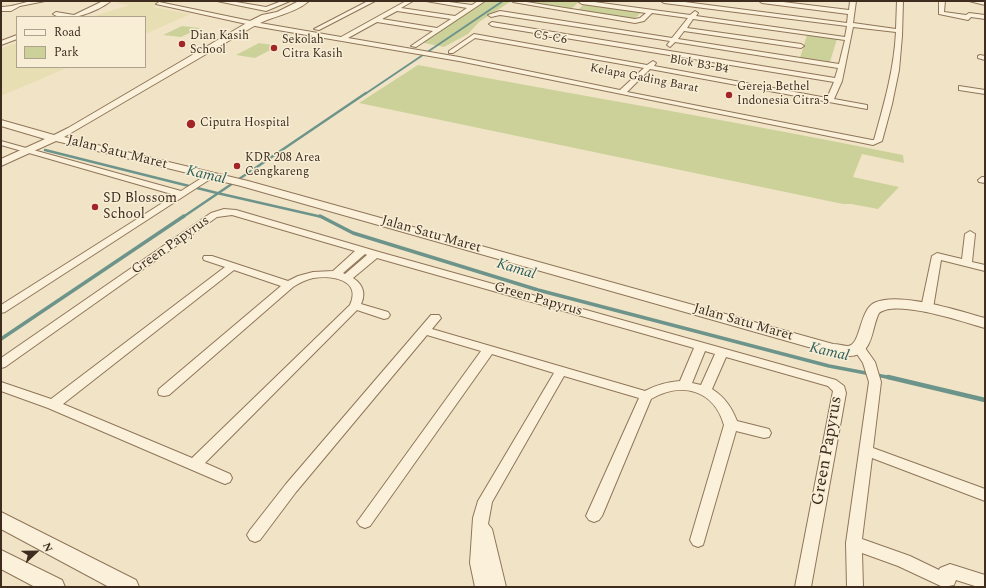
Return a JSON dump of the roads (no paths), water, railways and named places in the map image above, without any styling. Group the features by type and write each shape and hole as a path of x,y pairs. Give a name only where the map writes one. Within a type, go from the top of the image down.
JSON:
{"street":[{"path":"1,9 12,9 18,6 42,1"},
{"path":"77,16 108,1"},
{"path":"168,1 160,5 342,39 434,53 464,61 625,91 865,142 876,142 888,112 894,82 899,32 900,1"},
{"path":"220,1 268,9 285,1"},
{"path":"57,137 72,130 260,23 305,1"},
{"path":"317,29 372,1"},
{"path":"342,39 410,1"},
{"path":"429,1 472,7"},
{"path":"413,49 482,1"},
{"path":"664,1 702,3 899,32"},
{"path":"762,1 850,12"},
{"path":"830,100 838,81 848,39 850,12 853,1 848,1"},
{"path":"942,1 941,13 968,18 969,15 985,18"},
{"path":"972,1 985,3"},
{"path":"516,2 639,21 650,12"},
{"path":"538,39 582,2 848,39"},
{"path":"625,91 674,41 702,3"},
{"path":"396,9 456,18"},
{"path":"491,15 500,13 841,66"},
{"path":"56,14 69,16"},
{"path":"1,168 132,97 260,23 265,17 279,14"},
{"path":"376,20 439,30"},
{"name":"Kelapa Gading Barat","path":"260,23 317,29 413,49 422,47 434,53 450,52 625,91"},
{"path":"492,24 538,39 662,53 838,81"},
{"path":"682,29 800,46"},
{"path":"796,59 805,34"},
{"name":"C5-C6","path":"450,52 473,36 538,39 649,67"},
{"path":"1,42 16,37"},
{"name":"Blok B3-B4","path":"649,67 864,107"},
{"path":"962,88 985,92"},
{"path":"74,143 74,136 133,100 132,97"},
{"name":"Jalan Satu Maret","path":"1,123 208,178 244,183 833,349 851,351 859,348"},
{"path":"1,143 186,192"},
{"path":"1,163 30,151"},
{"path":"1,310 208,178"},
{"name":"Green Papyrus","path":"1,364 214,215 224,212 232,212 362,251 825,380 835,385 840,391 803,587"},
{"path":"967,263 970,234"},
{"path":"335,275 362,251"},
{"path":"346,278 375,254"},
{"path":"927,308 933,271 938,255 985,268"},
{"path":"208,258 289,285"},
{"path":"53,405 233,266"},
{"path":"164,392 289,285 298,280 324,274 335,275 346,278 354,284 359,292 359,300 355,306 194,465"},
{"path":"855,587 854,543 865,450 876,382 869,362 859,348 863,342 870,317 877,307 887,303 927,308 985,323"},
{"path":"355,306 384,314"},
{"path":"255,535 291,488 435,318"},
{"path":"424,330 646,396"},
{"path":"685,385 701,345"},
{"path":"366,522 489,349"},
{"path":"705,391 722,351"},
{"path":"483,587 478,563 481,518 486,501 560,371"},
{"path":"594,516 646,396 663,387 685,385 705,391 716,398 730,415 732,425 698,540"},
{"path":"1,386 53,405 225,478"},
{"path":"732,425 764,434"},
{"path":"865,450 985,495"},
{"path":"481,518 498,587"},
{"path":"1,520 129,587"},
{"path":"854,543 904,561 946,581 948,580 946,573 950,571 985,582"},
{"path":"1,559 55,587"}],"waterway":[{"path":"365,94 503,1"},
{"path":"218,193 366,93"},
{"name":"Kamal","path":"45,150 218,193"},
{"path":"183,217 218,193"},
{"name":"Kamal","path":"218,193 322,217"},
{"path":"1,339 184,216"},
{"name":"Kamal","path":"322,217 353,233 538,290 829,366 892,378"},
{"name":"Kamal","path":"888,377 985,400"}],"place":[{"name":"Dian Kasih School","path":"182,44"},
{"name":"Sekolah Citra Kasih","path":"274,48"},
{"name":"Gereja Bethel Indonesia Citra 5","path":"729,95"},
{"name":"Ciputra Hospital","path":"191,124"},
{"name":"KDR 208 Area Cengkareng","path":"237,166"},
{"name":"SD Blossom School","path":"95,207"}]}
